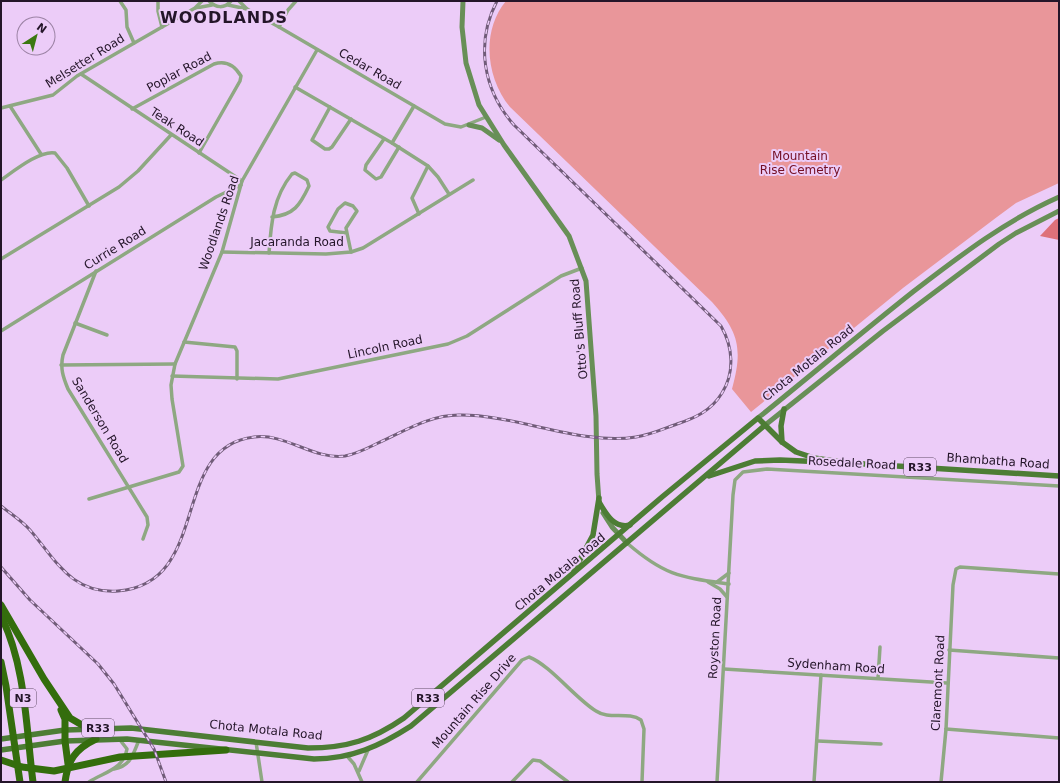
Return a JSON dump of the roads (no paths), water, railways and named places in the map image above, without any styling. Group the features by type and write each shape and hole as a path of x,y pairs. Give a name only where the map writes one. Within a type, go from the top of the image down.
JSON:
{"highway":[{"path":"1,605 50,688 70,718 82,725 96,728"},
{"name":"N3","path":"1,616 14,654 21,686 33,782"},
{"name":"N3","path":"1,662 20,782"},
{"path":"50,688 63,715 68,764 65,782"},
{"path":"68,764 82,747 96,740"},
{"path":"1,760 22,767 43,771 83,766 108,759 166,753 226,750"}],"main road":[{"path":"782,442 781,426 784,409"},
{"name":"Bhambatha Road","path":"758,418 764,426 782,442 806,456 848,463 1059,476"},
{"name":"Chota Motala Road","path":"1,739 65,730 131,728 308,748 330,748 351,744 384,732 404,718 758,418"},
{"name":"Chota Motala Road","path":"1,750 65,741 119,739 163,742 257,754 314,759 347,756 368,750 386,742 411,726 764,426"},
{"path":"704,477 756,461 780,460 848,463"},
{"path":"599,500 616,524 622,526 630,525"},
{"path":"571,577 582,560 594,535 599,500"}],"street":[{"path":"120,1 126,10 127,27 134,43"},
{"path":"158,1 158,11 162,27"},
{"name":"Melsetter Road","path":"1,108 53,95 71,80 195,8 202,1"},
{"path":"208,1 212,5"},
{"path":"228,5 231,1"},
{"name":"Cedar Road","path":"239,1 247,9"},
{"path":"279,26 288,10 296,1"},
{"name":"Otto's Bluff Road","path":"463,1 462,27 466,63 474,93 486,117 504,145 569,236 582,268 587,291 596,416 599,500 606,519 619,536 650,562 670,574 729,584"},
{"name":"Melsetter Road","path":"195,8 212,5 217,7 228,5"},
{"name":"Cedar Road","path":"228,5 247,9 279,26 317,50 414,106 452,126 469,125 486,117"},
{"name":"Woodlands Road","path":"128,487 180,472 183,466 172,399 172,376 175,364 222,252 241,183 317,50"},
{"name":"Poplar Road","path":"132,109 214,64 225,62 231,65 241,76 240,81 199,153"},
{"name":"Teak Road","path":"81,74 241,183"},
{"path":"295,88 399,147 428,166 438,177 449,194"},
{"path":"10,106 41,154"},
{"path":"392,143 414,106"},
{"path":"330,108 312,140 325,149 329,149 332,146 351,119"},
{"path":"469,125 488,132 504,145"},
{"path":"1,259 129,180 171,135"},
{"path":"384,139 366,166 365,170 369,175 376,179 381,177 399,147"},
{"path":"1,180 41,154 50,152 59,156 89,206"},
{"path":"418,214 412,198 428,166"},
{"path":"269,253 272,217 278,197 292,174 295,173 307,180 309,186 294,210 287,215 272,217"},
{"name":"Jacaranda Road","path":"222,252 326,254 351,252 363,248 473,180"},
{"name":"Currie Road","path":"1,331 216,197 241,183"},
{"name":"Chota Motala Road","path":"758,418 891,309 982,240 1021,215 1059,197"},
{"path":"347,233 330,231 328,225 341,206 345,203 353,206 357,211 346,228 351,252"},
{"name":"Chota Motala Road","path":"764,426 883,332 999,244 1016,232 1059,211"},
{"name":"Lincoln Road","path":"172,376 278,379 448,344 467,336 561,276 582,268"},
{"path":"96,271 75,323 61,365 175,364"},
{"path":"75,323 107,335"},
{"path":"184,342 235,347 237,351 237,378"},
{"name":"Sanderson Road","path":"61,365 62,376 68,389 147,517 148,525 143,539"},
{"name":"Rosedale Road","path":"733,495 736,480 743,472 767,469 1059,486"},
{"path":"89,499 128,487"},
{"name":"Royston Road","path":"717,782 733,495"},
{"name":"Claremont Road","path":"941,782 946,729 947,683 955,571 960,567 1059,574"},
{"path":"717,582 729,574"},
{"path":"707,581 720,589 727,597"},
{"path":"878,678 880,647"},
{"path":"949,650 1059,658"},
{"name":"Mountain Rise Drive","path":"417,782 522,660 529,657 597,712 631,716 641,720 644,729 642,782"},
{"name":"Sydenham Road","path":"724,669 947,683"},
{"path":"814,782 818,741 821,674"},
{"path":"946,729 1059,738"},
{"path":"113,770 121,763 126,752 125,744 119,739"},
{"path":"89,782 113,770 125,766 132,757 141,740"},
{"path":"818,741 882,744"},
{"path":"256,742 262,782"},
{"path":"359,772 368,750"},
{"path":"347,756 359,772 362,782"},
{"path":"512,782 533,760 540,761 568,782"}],"railway":[{"path":"1,506 27,527 66,573 76,581 88,587 118,591 148,582 167,565 180,541 198,488 210,464 227,446 254,437 277,439 322,454 345,456 361,451 427,421 459,415 503,419 571,434 615,439 636,437 656,432 684,422 702,413 713,405 726,385 731,368 728,342 721,326 514,125 503,111 495,97 489,81 485,49 486,33 490,17 497,1"},
{"path":"1,567 30,600 98,664 114,684 154,749 166,782"}],"district":[{"name":"WOODLANDS","path":"224,17"}],"park label":[{"name":"Mountain Rise Cemetry","path":"800,163"}]}
